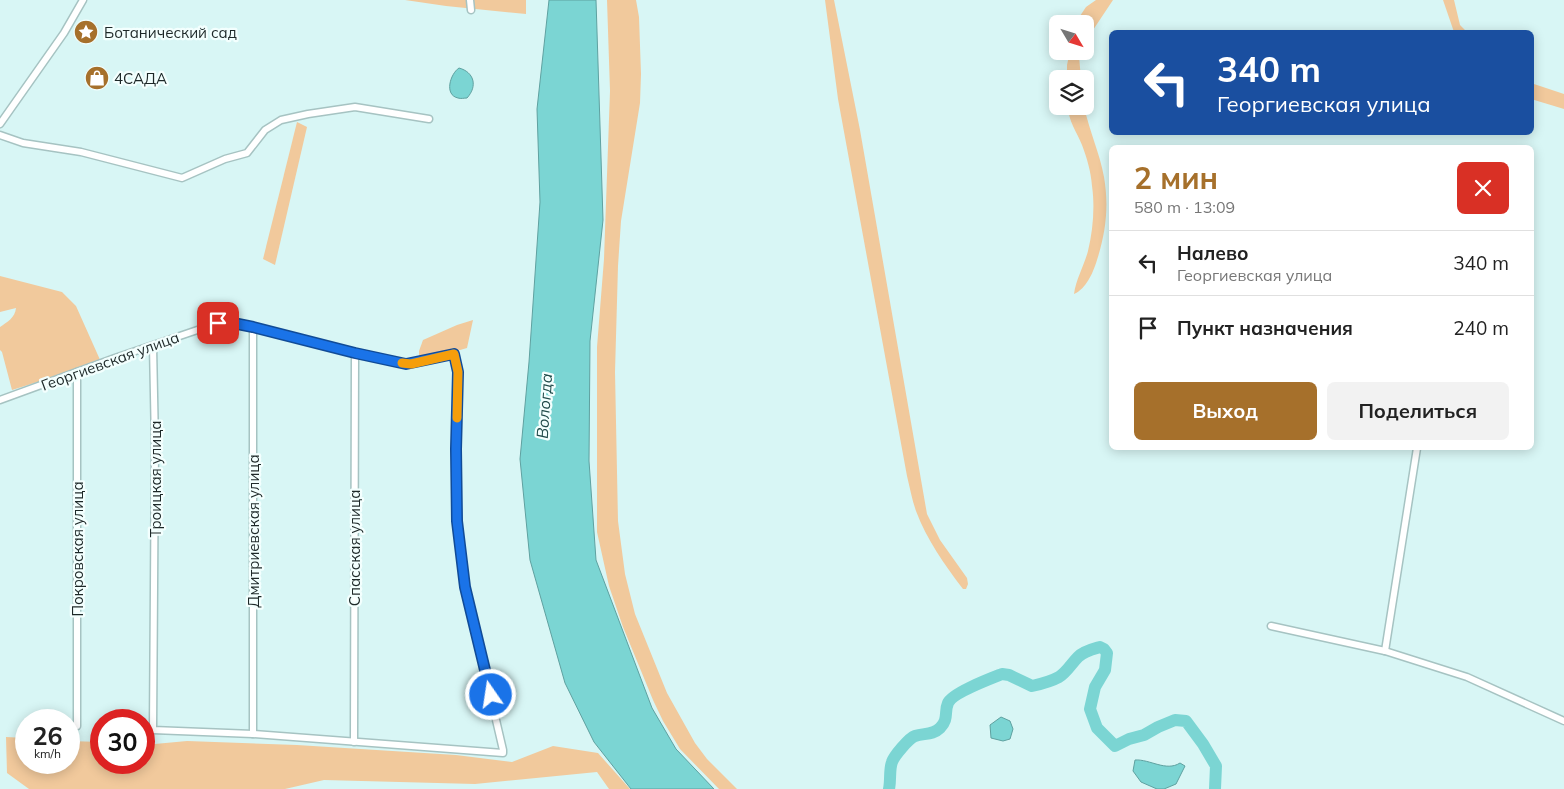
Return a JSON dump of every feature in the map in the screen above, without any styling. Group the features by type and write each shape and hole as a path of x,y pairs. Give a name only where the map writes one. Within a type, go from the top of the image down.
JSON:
{"street":[{"path":"0,124 64,33 83,0"},
{"path":"470,0 471,10"},
{"path":"0,135 22,143 80,152 182,178 247,153 265,130 281,120 355,107 429,119"},
{"name":"Георгиевская улица","path":"0,400 218,323 228,322 253,327 406,364 454,354 458,372 457,521 465,587 503,753 354,742"},
{"name":"Дмитриевская улица","path":"253,327 253,734"},
{"name":"Троицкая улица","path":"153,346 155,444 153,730 253,734"},
{"name":"Спасская улица","path":"354,742 355,353"},
{"name":"Покровская улица","path":"77,372 77,709"},
{"path":"1386,651 1417,450"},
{"path":"1271,626 1386,651 1467,677 1564,721"},
{"path":"253,734 354,742"}],"shaded area":[{"path":"405,0 526,0 526,14 446,6"},
{"path":"607,0 636,0 639,17 641,74 640,103 621,221 618,266 615,372 618,521 625,574 635,614 667,693 695,743 707,759 737,789 719,789 680,749 663,721 623,627 609,586 597,532 597,347 604,259 610,91"},
{"path":"825,0 834,0 860,130 927,514 940,540 967,578 968,584 966,589 963,589 956,580 931,542 920,522 911,494 838,99"},
{"path":"1096,0 1113,0 1094,28 1094,15 1081,15 1086,7"},
{"path":"1443,0 1454,0 1460,25 1465,30 1453,30"},
{"path":"1068,60 1079,60 1080,70 1067,70"},
{"path":"1534,84 1564,94 1564,109 1534,100"},
{"path":"1069,115 1086,115 1106,188 1106,209 1100,250 1091,275 1082,288 1074,294 1090,243 1093,202 1088,165 1082,145"},
{"path":"297,122 307,127 275,265 263,259"},
{"path":"0,276 62,292 76,306 101,362 12,390 0,350 0,327 12,317 16,308 0,312"},
{"path":"473,320 467,348 419,362 419,351 423,340"},
{"path":"6,737 15,737 15,774 80,774 80,741 90,742 90,774 155,774 155,744 187,741 297,745 456,755 512,762 553,746 598,753 630,789 609,789 597,772 475,784 324,780 285,789 29,789 7,773"}],"water":[{"name":"Вологда","path":"549,0 596,0 603,220 590,341 589,461 596,560 652,708 676,749 714,789 631,789 594,742 565,683 530,560 520,459 540,202 537,109"},
{"path":"459,68 468,73 473,80 472,89 467,98 459,98 451,93 451,79"},
{"path":"1001,717 1010,721 1013,729 1010,739 1003,741 991,738 990,725"},
{"path":"1135,760 1164,766 1180,763 1185,766 1176,784 1164,789 1157,789 1141,782 1133,771"}],"waterway":[{"path":"889,789 893,759 912,737 931,733 943,725 947,706 951,699 973,686 1002,674 1009,675 1032,686 1049,682 1062,675 1080,655 1100,647 1107,653 1105,670 1095,687 1090,709 1097,728 1115,746 1175,720 1186,721 1216,766 1215,789"}],"slow traffic":[{"path":"402,363 411,364 454,354 458,372 457,418"}],"place":[{"name":"Ботанический сад","path":"86,32"},
{"name":"4САДА","path":"97,78"}],"route":[{"path":"218,323 228,322 253,327 406,364 454,354 458,372 457,521 465,587 491,695"}]}
